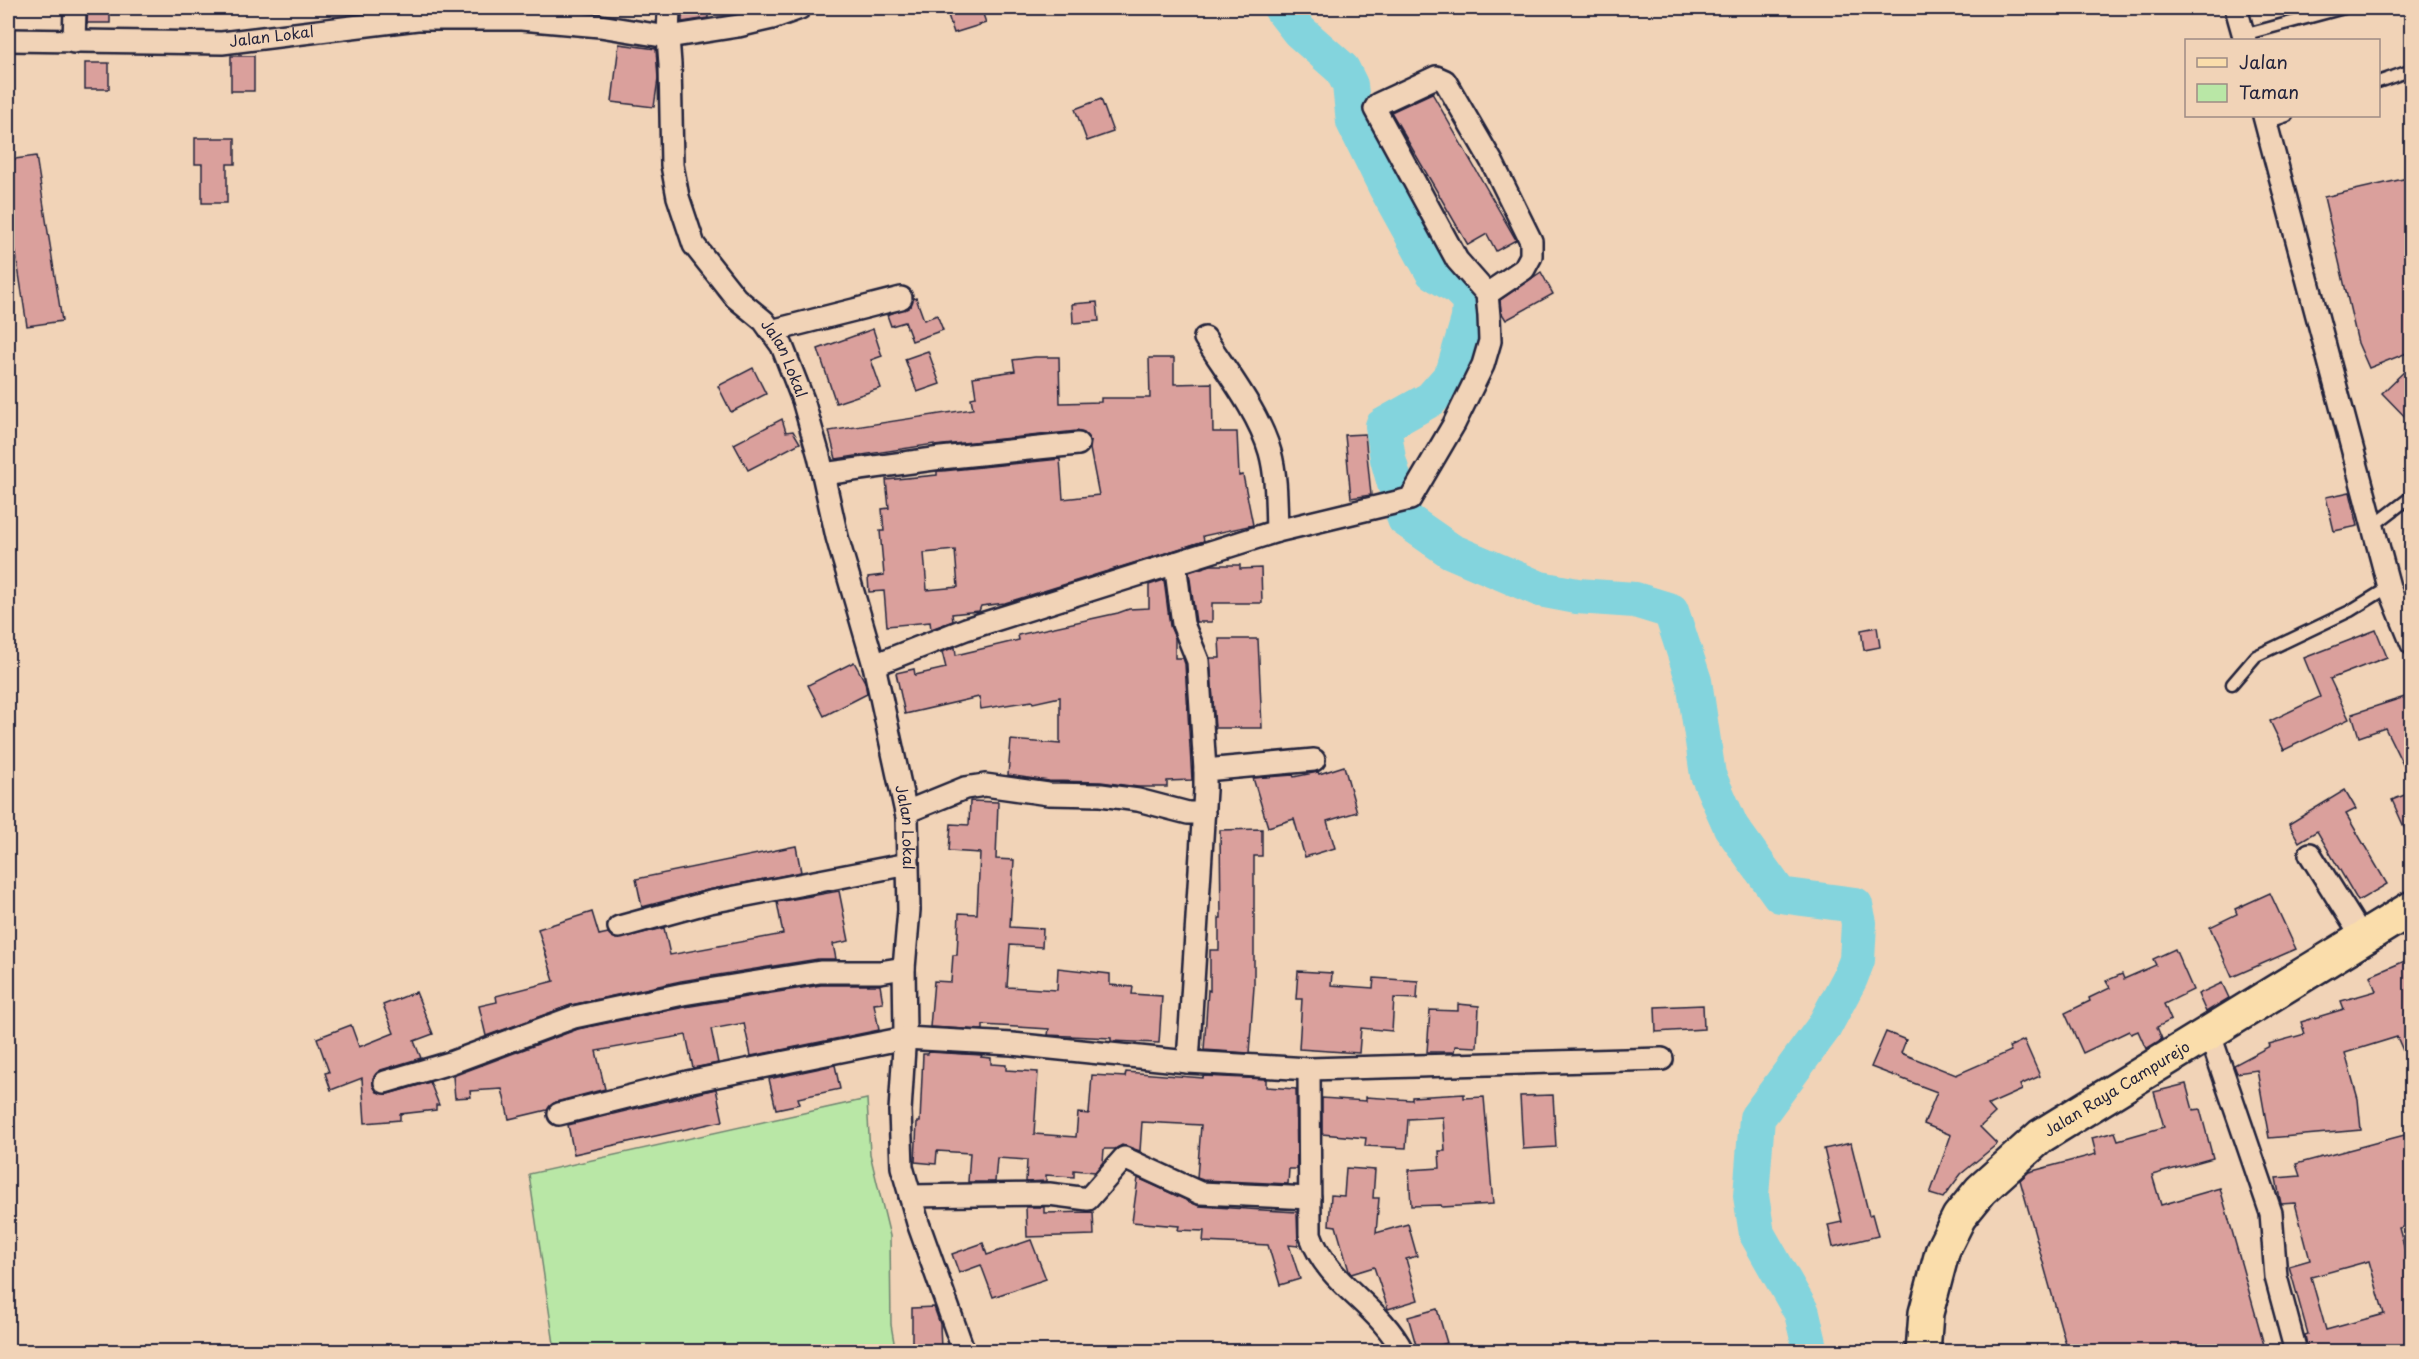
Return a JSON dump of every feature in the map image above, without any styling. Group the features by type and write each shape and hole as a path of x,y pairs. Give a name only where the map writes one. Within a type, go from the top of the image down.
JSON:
{"main road":[{"name":"Jalan Raya Campurejo","path":"1923,1352 1926,1313 1943,1248 1959,1217 1981,1190 2042,1136 2412,908"}],"street":[{"path":"74,42 75,8"},
{"path":"669,8 668,37 738,26 800,8"},
{"path":"2236,8 2244,38"},
{"name":"Jalan Lokal","path":"8,40 222,43 417,19 520,19 600,26 668,37 672,165 678,196 694,245 736,298 764,321 782,346 803,400 837,537 874,664 906,812 909,910 904,968 905,1038 900,1111 903,1167 918,1223 964,1352"},
{"path":"874,664 966,629 1277,531 1410,499 1455,424 1483,365 1490,341 1487,294 1457,260 1375,109 1378,104 1436,77 1445,81 1492,162 1531,241 1531,256 1524,269 1487,294"},
{"path":"2265,119 2389,587 2412,645"},
{"path":"771,331 902,298"},
{"path":"1205,338 1264,435 1274,475 1277,531"},
{"path":"823,474 941,458 1078,444"},
{"path":"1175,563 1184,624 1198,661 1204,770 1204,813 1188,1062"},
{"path":"1204,770 1314,760"},
{"path":"906,812 965,788 985,785 1048,794 1101,795 1138,800 1188,813 1204,813"},
{"path":"2310,854 2362,937"},
{"path":"619,927 710,903 908,864"},
{"path":"385,1082 450,1063 574,1017 683,994 820,972 880,972 904,968"},
{"path":"2209,1032 2271,1213 2276,1277 2296,1352"},
{"path":"559,1114 687,1082 905,1038 1012,1044 1188,1062 1309,1069 1662,1059"},
{"path":"1309,1069 1310,1234 1317,1253 1325,1265 1378,1315 1403,1352"},
{"path":"910,1196 1049,1194 1088,1199 1124,1158 1200,1193 1310,1198"}],"lane":[{"path":"2244,38 2344,8"},
{"path":"2380,82 2412,70"},
{"path":"2373,526 2412,496"},
{"path":"2232,684 2256,656 2350,611 2389,587"}],"green space":[{"path":"867,1099 870,1154 890,1236 891,1325 895,1348 875,1352 555,1351 529,1174"}],"building":[{"path":"88,8 110,8 110,23 87,23"},
{"path":"682,8 708,8 708,18 682,22"},
{"path":"981,8 986,23 954,33 948,15"},
{"path":"619,44 656,49 658,79 654,107 612,102"},
{"path":"231,56 254,56 254,91 231,91"},
{"path":"85,63 109,63 109,89 85,89"},
{"path":"1432,93 1516,240 1496,251 1487,234 1468,245 1391,112"},
{"path":"1101,99 1113,132 1087,141 1075,109"},
{"path":"195,138 235,138 235,164 227,164 227,203 202,203 202,164 195,164"},
{"path":"36,156 62,321 27,326 8,201 8,160"},
{"path":"2412,177 2412,351 2369,368 2358,343 2324,197"},
{"path":"1541,272 1553,294 1506,320 1501,312 1500,300"},
{"path":"916,298 924,320 937,315 943,330 912,341 905,322 891,326 887,315 909,307"},
{"path":"1097,302 1099,321 1073,323 1072,304"},
{"path":"873,329 882,356 871,360 881,388 836,403 818,349"},
{"path":"928,351 940,384 917,392 905,359"},
{"path":"1059,357 1060,403 1101,402 1101,398 1150,398 1149,358 1174,358 1174,384 1212,383 1213,432 1237,432 1239,476 1243,475 1253,525 1203,536 1204,541 1005,603 981,606 979,611 952,614 953,621 931,629 930,622 887,626 884,591 869,592 868,577 884,575 880,531 884,531 882,509 889,508 886,480 937,475 937,471 1060,459 1063,499 1099,495 1090,449 1091,442 1084,433 1077,431 934,446 934,444 836,459 829,431 973,409 971,398 976,397 973,377 1015,371 1013,360","holes":["955,550 958,587 927,590 924,553"]},
{"path":"2412,364 2412,424 2382,393"},
{"path":"753,368 766,394 731,412 718,386"},
{"path":"782,419 786,432 793,431 800,443 748,470 734,444"},
{"path":"1365,434 1371,495 1351,498 1345,435"},
{"path":"2350,492 2358,526 2334,531 2326,497"},
{"path":"1211,565 1240,565 1240,569 1261,568 1262,603 1212,603 1212,622 1196,622 1189,572"},
{"path":"1164,580 1170,626 1175,638 1175,658 1183,658 1185,664 1192,780 1167,781 1167,787 1138,787 1101,782 1049,781 1008,775 1011,740 1060,744 1060,697 1033,703 1032,701 981,709 979,697 905,714 896,673 914,669 915,675 946,668 942,652 955,647 956,655 1019,640 1018,635 1129,609 1149,608 1149,585"},
{"path":"1877,627 1880,647 1864,650 1861,630"},
{"path":"2376,630 2387,657 2330,679 2349,719 2284,750 2270,721 2320,697 2304,658"},
{"path":"1219,639 1258,639 1262,728 1215,728 1210,658 1220,658"},
{"path":"854,662 865,682 867,694 824,716 808,685"},
{"path":"2408,696 2412,706 2412,783 2385,728 2359,737 2352,714"},
{"path":"1344,766 1357,812 1327,821 1335,848 1305,857 1294,819 1268,827 1253,778 1293,775 1294,777 1318,772 1319,774"},
{"path":"2345,790 2356,809 2346,814 2387,884 2358,901 2317,831 2299,842 2289,824"},
{"path":"2412,792 2412,845 2392,800"},
{"path":"970,801 998,802 996,859 1014,860 1010,927 1043,929 1042,947 1010,945 1007,987 1057,990 1058,968 1110,974 1110,985 1133,987 1132,994 1162,996 1159,1043 1048,1035 1049,1029 983,1025 983,1030 930,1027 934,981 951,982 953,955 957,955 959,913 977,914 980,853 949,851 951,824 969,825"},
{"path":"1262,829 1262,856 1254,856 1254,987 1249,1053 1204,1050 1208,990 1210,991 1210,950 1219,950 1220,830"},
{"path":"796,846 801,872 708,890 642,907 636,879"},
{"path":"839,891 849,941 833,944 836,959 818,959 681,981 571,1005 486,1036 479,1006 497,1002 496,996 554,981 538,929 592,912 599,935 608,933 616,939 664,928 670,955 783,934 777,902"},
{"path":"2270,893 2296,949 2232,977 2210,927 2237,914 2235,909"},
{"path":"2175,949 2193,990 2164,1004 2171,1020 2157,1027 2162,1039 2146,1049 2138,1031 2131,1034 2129,1031 2083,1053 2065,1013 2110,988 2106,981 2122,974 2124,979 2156,965 2153,959"},
{"path":"2412,958 2412,1071 2397,1037 2345,1053 2358,1099 2361,1130 2269,1138 2257,1070 2237,1073 2234,1065 2270,1046 2269,1044 2305,1034 2301,1022 2344,1009 2341,1001 2376,991 2370,976"},
{"path":"1298,971 1332,973 1331,985 1373,988 1374,978 1418,981 1417,999 1394,998 1392,1031 1361,1028 1359,1053 1299,1049 1302,999 1296,999"},
{"path":"2222,983 2229,998 2206,1012 2198,994"},
{"path":"821,985 880,985 883,1003 874,1004 879,1030 751,1056 744,1023 711,1029 718,1063 693,1068 686,1035 596,1051 605,1089 556,1102 547,1110 509,1119 502,1089 470,1091 471,1097 455,1098 453,1076 578,1029 685,1007"},
{"path":"416,992 433,1034 414,1041 421,1058 381,1070 373,1078 373,1085 377,1092 388,1094 430,1082 439,1105 436,1105 436,1110 400,1114 400,1120 365,1123 362,1078 331,1090 325,1073 329,1072 317,1038 351,1025 359,1047 394,1033 383,1005"},
{"path":"1458,1004 1479,1006 1477,1047 1455,1046 1454,1052 1427,1052 1430,1010 1458,1011"},
{"path":"1703,1005 1704,1029 1656,1032 1655,1007"},
{"path":"1886,1032 1906,1040 1901,1053 1956,1075 2011,1051 2009,1047 2024,1040 2040,1076 2020,1085 2022,1090 1988,1105 1995,1113 1980,1127 1997,1144 1961,1174 1943,1198 1930,1194 1951,1135 1924,1124 1937,1092 1871,1067"},
{"path":"929,1052 982,1055 981,1057 991,1058 991,1064 1006,1065 1006,1070 1038,1072 1034,1134 1076,1137 1078,1113 1089,1114 1092,1075 1125,1077 1126,1072 1203,1078 1203,1076 1266,1079 1266,1087 1296,1089 1297,1169 1289,1169 1288,1184 1203,1180 1197,1178 1201,1125 1142,1122 1140,1151 1122,1145 1115,1149 1104,1149 1103,1162 1095,1172 1074,1170 1074,1177 1046,1175 1046,1181 1026,1182 1027,1160 997,1158 995,1182 968,1182 970,1153 937,1151 936,1164 915,1162 917,1122 920,1122 923,1054"},
{"path":"835,1065 840,1089 798,1098 800,1104 776,1109 769,1079"},
{"path":"2186,1084 2193,1110 2200,1109 2213,1158 2152,1175 2161,1205 2220,1188 2266,1352 2068,1352 2020,1180 2029,1172 2096,1154 2092,1138 2115,1132 2118,1140 2164,1127 2154,1092"},
{"path":"716,1089 723,1121 574,1154 568,1125"},
{"path":"1464,1094 1464,1098 1484,1097 1493,1204 1411,1206 1409,1170 1440,1168 1439,1151 1445,1151 1443,1117 1408,1119 1406,1148 1365,1146 1366,1138 1322,1134 1322,1098 1366,1101 1366,1097 1412,1100 1412,1097"},
{"path":"1553,1095 1556,1147 1523,1149 1520,1096"},
{"path":"2412,1133 2412,1225 2399,1228 2407,1258 2412,1257 2412,1352 2308,1352 2305,1335 2308,1334 2289,1266 2310,1260 2295,1203 2281,1204 2276,1178 2300,1176 2296,1164","holes":["2369,1261 2384,1314 2326,1330 2311,1277"]},
{"path":"1851,1143 1869,1215 1872,1214 1878,1236 1833,1247 1828,1225 1842,1222 1824,1149"},
{"path":"1346,1168 1375,1170 1373,1198 1379,1198 1376,1233 1408,1224 1417,1256 1406,1259 1418,1300 1388,1309 1374,1267 1351,1274 1349,1271 1336,1226 1329,1225 1331,1195 1344,1196"},
{"path":"1138,1178 1199,1206 1297,1212 1298,1246 1289,1245 1300,1279 1280,1285 1268,1245 1203,1242 1204,1231 1178,1230 1179,1226 1132,1222"},
{"path":"1026,1207 1044,1207 1044,1213 1093,1212 1094,1235 1027,1237"},
{"path":"1031,1240 1046,1279 993,1297 981,1265 959,1273 952,1254 983,1243 987,1255"},
{"path":"934,1307 940,1324 941,1350 912,1351 912,1308"},
{"path":"1437,1309 1447,1343 1418,1352 1408,1317"}],"waterway":[{"path":"1281,8 1299,31 1342,69 1350,85 1354,122 1386,187 1433,272 1457,287 1470,300 1469,319 1453,374 1431,399 1383,426 1388,459 1405,519 1451,551 1540,589 1577,596 1635,600 1671,611 1694,681 1708,775 1731,827 1780,895 1855,905 1859,923 1857,960 1850,978 1824,1027 1757,1118 1751,1196 1757,1234 1802,1313 1811,1352"}]}
